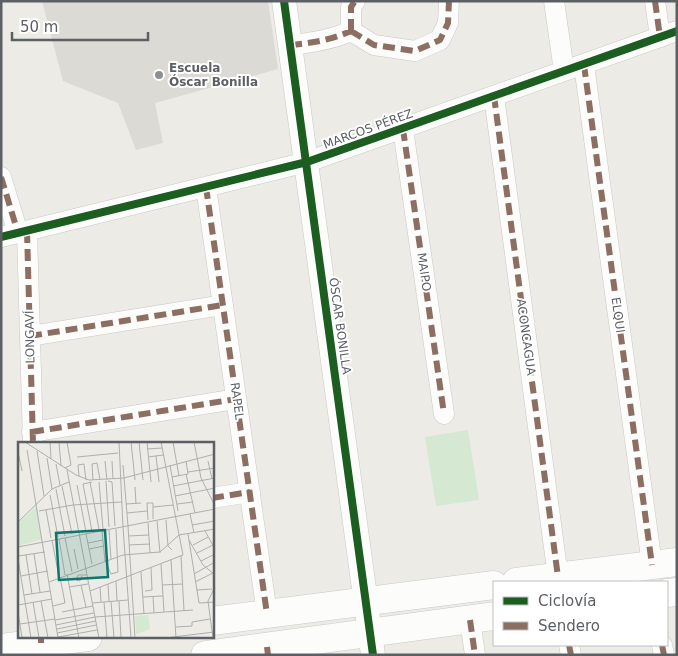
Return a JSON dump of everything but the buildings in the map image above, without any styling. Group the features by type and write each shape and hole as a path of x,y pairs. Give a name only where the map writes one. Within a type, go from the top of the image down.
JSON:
{"main road":[{"path":"524,581 665,563"},
{"path":"214,621 493,585"},
{"path":"204,655 372,644 482,618"},
{"path":"1,648 41,640 72,638"}],"street":[{"name":"ÓSCAR BONILLA","path":"284,1 372,644"},
{"path":"351,31 350,7 355,1"},
{"path":"351,31 374,44 415,51 440,40 448,23 449,1"},
{"path":"554,1 564,72"},
{"path":"654,1 672,36"},
{"path":"290,45 336,38 351,31"},
{"name":"MARCOS PÉREZ","path":"15,234 307,162 672,36"},
{"name":"ELQUI","path":"584,65 665,563"},
{"name":"ACONCAGUA","path":"494,96 558,577"},
{"name":"MAIPO","path":"403,129 444,414"},
{"name":"LONGAVÍ","path":"1,177 15,234 30,336 32,438"},
{"name":"RAPEL","path":"206,187 267,614"},
{"path":"30,336 223,305"},
{"path":"32,438 236,399"},
{"path":"214,498 250,492"},
{"path":"475,655 482,618"}],"shaded area":[{"name":"Escuela Óscar Bonilla","path":"42,1 268,1 278,69 155,103 163,143 136,150 118,103 63,81"}],"green space":[{"path":"468,430 479,500 436,506 425,437"}],"marked path":[{"path":"351,31 351,7 355,1"},
{"path":"351,31 374,45 415,51 440,40 448,23 449,1"},
{"path":"655,1 660,37"},
{"path":"290,45 321,41 351,31"},
{"path":"584,65 652,565"},
{"path":"494,96 558,577"},
{"path":"403,129 444,414"},
{"path":"1,177 18,233"},
{"path":"206,187 267,614"},
{"path":"27,231 33,442"},
{"path":"30,336 223,305"},
{"path":"32,432 236,399"},
{"path":"214,498 250,492"},
{"path":"470,620 475,655"},
{"path":"41,638 41,643"},
{"path":"569,646 571,655"},
{"path":"662,646 664,655"},
{"path":"267,647 268,655"}],"cycle path":[{"path":"284,1 373,655"},
{"path":"1,237 307,162 677,31"}],"place":[{"name":"Escuela Óscar Bonilla","path":"159,75"}]}
